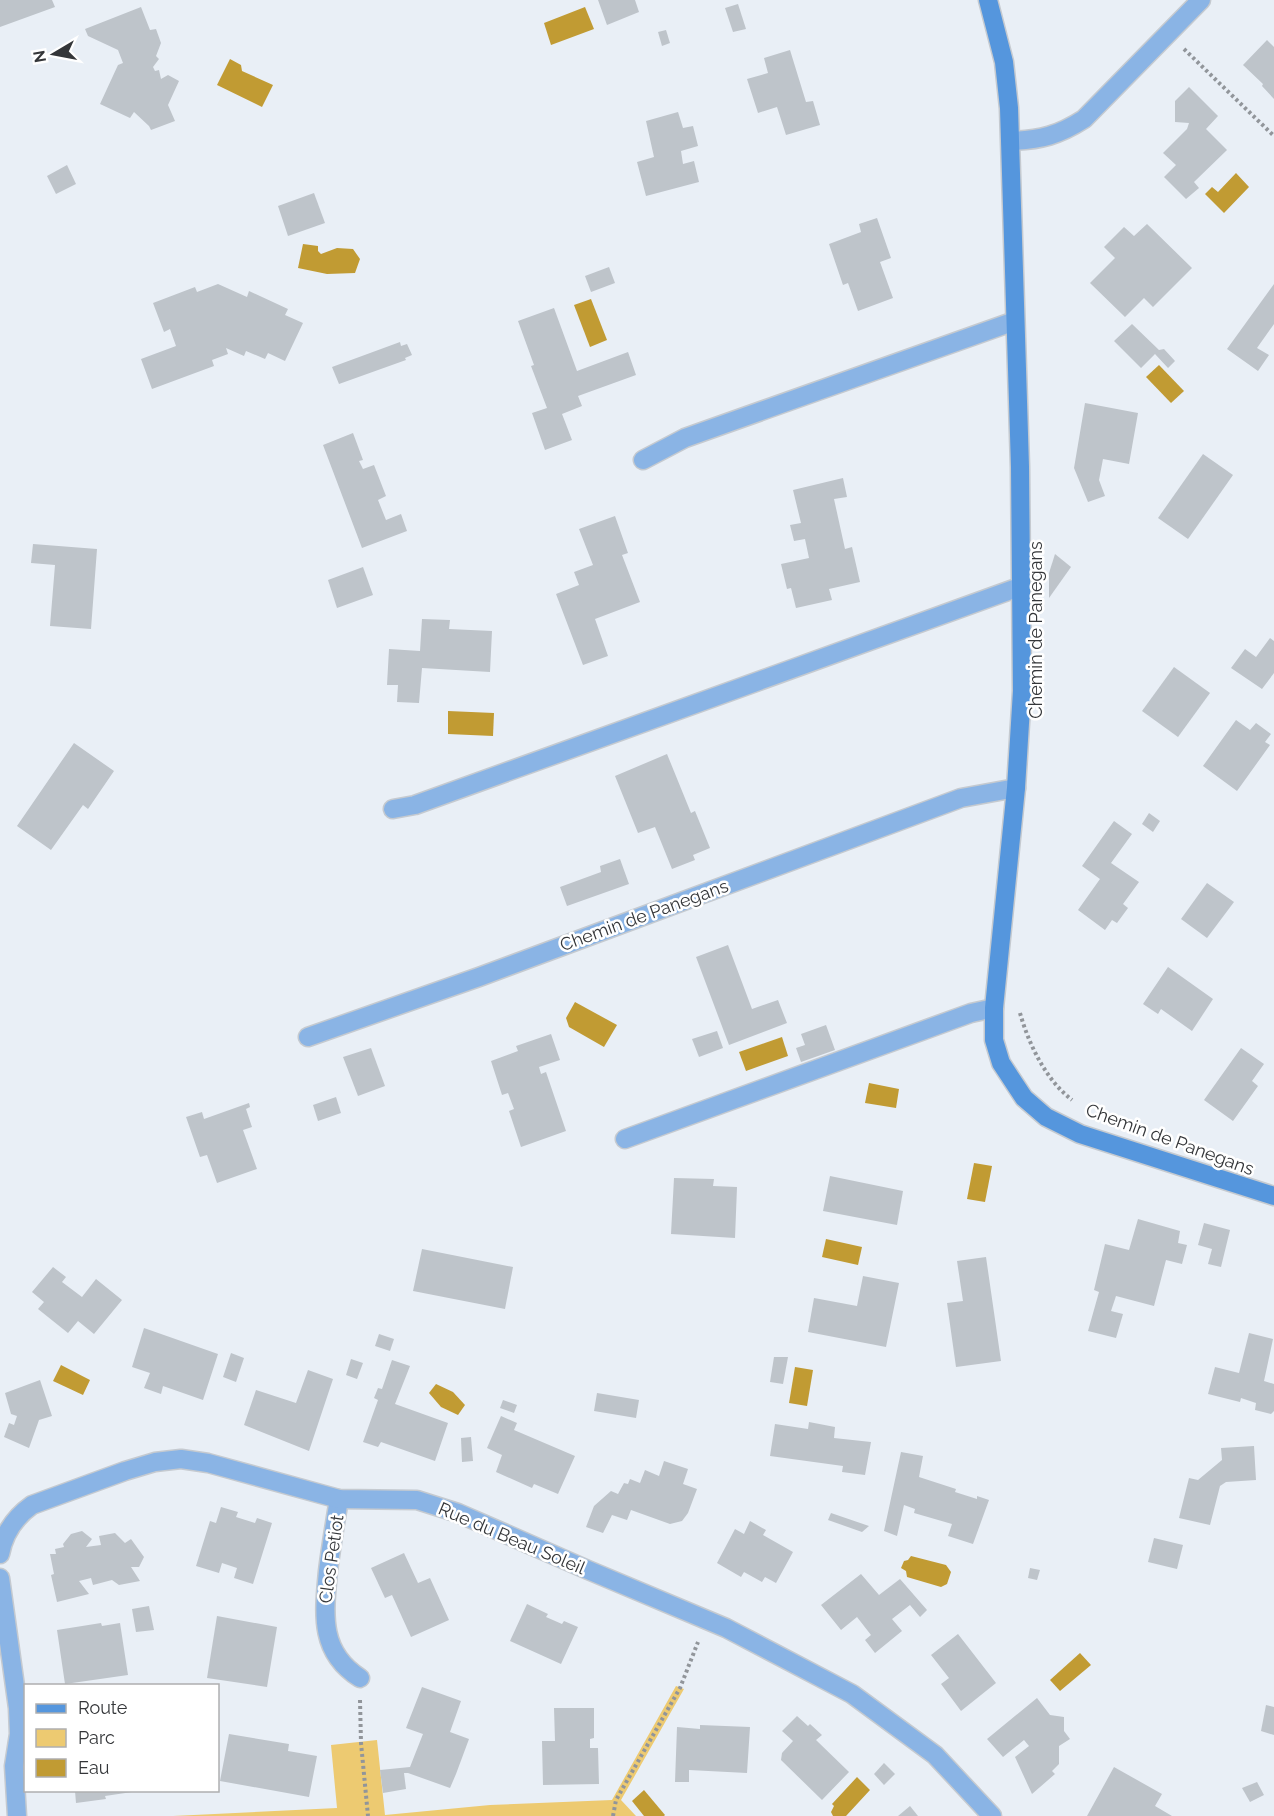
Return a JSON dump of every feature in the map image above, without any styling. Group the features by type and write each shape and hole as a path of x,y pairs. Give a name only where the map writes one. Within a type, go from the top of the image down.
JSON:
{"street":[{"name":"Chemin de Panegans","path":"988,0 1008,85 1022,586 1022,692 1016,788 994,1008 994,1040 1001,1063 1024,1098 1046,1117 1080,1134 1274,1196"},
{"path":"1011,141 1046,137 1065,131 1084,119 1201,0"},
{"path":"643,460 685,438 1015,321"},
{"name":"Chemin de Panegans","path":"393,809 415,805 1022,586"},
{"name":"Chemin de Panegans","path":"308,1037 961,798 1016,788"},
{"path":"625,1139 971,1013 994,1008"},
{"name":"Rue du Beau Soleil","path":"0,1554 4,1524 32,1505 155,1462 181,1459 207,1463 339,1498 417,1500 458,1513 726,1628 852,1694 935,1755 992,1816"},
{"name":"Clos Petiot","path":"339,1498 324,1610 330,1644 347,1670 360,1678"},
{"path":"0,1578 18,1708 19,1734 11,1805"}],"path":[{"path":"1167,33 1274,136"},
{"name":"Chemin de Panegans","path":"1019,1010 1025,1032 1042,1064 1060,1090 1078,1105"},
{"path":"613,1816 616,1800 680,1688 707,1620"},
{"path":"360,1678 361,1743 368,1816"}],"green space":[{"path":"676,1686 684,1689 621,1800 636,1816 173,1816 337,1808 331,1745 377,1740 385,1815 490,1805 612,1800"}],"water":[{"path":"585,7 594,29 551,45 544,23"},
{"path":"230,59 241,65 242,71 273,85 262,107 217,85"},
{"path":"1236,173 1249,187 1224,213 1205,194 1212,187 1218,192"},
{"path":"303,244 318,246 321,254 337,248 353,249 360,259 355,273 327,274 298,268"},
{"path":"591,299 607,340 590,347 574,305"},
{"path":"1159,365 1184,391 1171,403 1146,377"},
{"path":"448,711 494,713 493,736 448,734"},
{"path":"575,1002 617,1025 604,1047 569,1027 566,1018"},
{"path":"782,1037 788,1056 746,1071 739,1052"},
{"path":"869,1083 899,1089 896,1108 865,1103"},
{"path":"974,1163 992,1166 985,1202 967,1199"},
{"path":"826,1239 862,1247 858,1265 822,1257"},
{"path":"61,1365 90,1380 83,1395 53,1381"},
{"path":"795,1367 813,1370 807,1406 789,1403"},
{"path":"436,1384 453,1392 465,1405 458,1415 441,1407 429,1393"},
{"path":"911,1556 946,1565 951,1572 947,1584 941,1587 907,1577 906,1571 901,1568 904,1561"},
{"path":"1080,1653 1091,1665 1060,1691 1050,1680"},
{"path":"857,1777 870,1790 846,1816 833,1816 831,1812 834,1806 832,1804"},
{"path":"644,1790 664,1816 644,1816 632,1801"}],"building":[{"path":"0,0 52,0 55,7 0,27"},
{"path":"598,0 635,0 639,12 607,25"},
{"path":"738,4 746,29 733,32 725,8"},
{"path":"141,7 150,30 156,29 161,43 156,56 159,59 153,67 155,71 159,70 161,79 168,75 179,81 168,105 175,121 151,130 134,112 130,118 100,104 118,65 123,63 118,50 88,36 85,29"},
{"path":"666,30 670,43 662,46 658,32"},
{"path":"1267,40 1274,47 1274,99 1262,86 1263,84 1243,65"},
{"path":"790,50 806,102 813,101 820,125 786,135 777,107 758,113 747,79 768,73 764,58"},
{"path":"1189,87 1218,116 1206,129 1227,150 1194,182 1199,188 1186,199 1164,177 1176,165 1163,153 1187,129 1189,123 1175,122 1175,101"},
{"path":"678,112 683,128 693,126 698,146 681,151 683,164 694,161 699,182 646,196 637,162 654,157 646,121"},
{"path":"67,165 76,184 56,194 47,176"},
{"path":"314,193 325,223 288,236 278,206"},
{"path":"877,218 891,258 880,262 893,298 858,311 848,283 843,285 829,244 861,232 859,224"},
{"path":"1147,224 1192,268 1153,307 1144,298 1125,317 1090,283 1115,258 1104,247 1124,227 1134,236"},
{"path":"609,267 615,283 591,292 585,276"},
{"path":"218,284 247,297 249,291 288,309 285,315 303,323 285,361 268,353 265,359 246,351 244,356 226,348 228,354 212,360 214,366 152,389 141,359 176,346 170,329 164,332 153,303 195,287 197,292"},
{"path":"1274,284 1274,324 1257,348 1269,355 1258,371 1227,349"},
{"path":"554,308 577,371 628,352 636,375 578,396 582,406 562,414 572,440 545,450 532,413 547,408 531,366 534,365 518,321"},
{"path":"1132,324 1159,350 1164,349 1175,361 1168,368 1155,354 1141,368 1114,341"},
{"path":"400,342 401,346 407,344 412,355 405,358 406,360 339,384 332,367"},
{"path":"1085,403 1138,413 1129,464 1103,459 1099,480 1105,496 1088,502 1074,468"},
{"path":"353,433 363,460 359,461 363,469 374,465 386,496 378,500 386,520 401,514 407,531 362,548 323,445"},
{"path":"1203,454 1233,475 1188,539 1158,518"},
{"path":"843,478 847,497 834,499 845,549 852,547 860,582 829,589 832,600 796,608 791,588 787,589 781,564 809,558 805,539 794,541 790,525 801,523 793,490"},
{"path":"615,516 628,553 622,555 640,602 595,619 608,656 583,665 556,594 579,585 574,572 593,565 579,529"},
{"path":"33,544 97,549 91,629 50,626 55,565 31,563"},
{"path":"1055,554 1071,567 1049,598 1049,573"},
{"path":"363,567 373,595 337,608 328,580"},
{"path":"422,619 450,620 449,629 492,631 490,672 422,668 419,703 397,702 398,685 387,685 389,649 420,651"},
{"path":"1270,638 1274,641 1274,673 1262,689 1231,668 1245,649 1256,657"},
{"path":"1174,667 1210,693 1178,737 1142,711"},
{"path":"1236,720 1250,730 1256,723 1271,734 1265,742 1270,745 1237,791 1203,766"},
{"path":"74,743 114,771 88,809 83,805 51,850 17,826"},
{"path":"667,754 691,813 695,811 710,848 693,855 695,860 672,869 655,827 638,833 615,776"},
{"path":"1149,813 1160,821 1153,832 1142,824"},
{"path":"1114,821 1132,834 1111,863 1139,882 1123,904 1128,908 1117,923 1112,920 1105,930 1078,910 1100,879 1082,866"},
{"path":"620,859 629,884 567,906 560,887 601,872 600,866"},
{"path":"1207,883 1234,902 1207,938 1181,919"},
{"path":"728,945 752,1009 778,1000 787,1023 729,1045 696,957"},
{"path":"1168,967 1213,999 1192,1031 1161,1009 1158,1014 1143,1004"},
{"path":"826,1025 835,1050 801,1062 796,1048 805,1045 801,1034"},
{"path":"717,1031 723,1048 699,1057 692,1039"},
{"path":"551,1034 560,1060 539,1067 541,1074 546,1072 566,1131 521,1147 509,1111 514,1109 508,1093 502,1095 491,1061 518,1051 516,1046"},
{"path":"371,1048 385,1086 358,1096 343,1057"},
{"path":"1241,1048 1264,1064 1252,1081 1258,1086 1233,1121 1204,1100"},
{"path":"336,1097 341,1113 318,1121 313,1105"},
{"path":"249,1103 250,1107 246,1109 252,1127 243,1130 257,1169 217,1183 207,1155 200,1157 186,1117 202,1112 204,1119"},
{"path":"830,1176 903,1191 897,1225 823,1211"},
{"path":"674,1178 714,1179 713,1186 737,1187 735,1238 671,1234"},
{"path":"1138,1219 1180,1231 1178,1243 1187,1245 1182,1264 1166,1260 1154,1306 1116,1296 1111,1311 1123,1314 1116,1338 1088,1331 1099,1292 1094,1290 1105,1244 1129,1250"},
{"path":"1204,1223 1230,1230 1221,1267 1208,1264 1212,1249 1198,1245"},
{"path":"422,1249 513,1267 505,1309 413,1291"},
{"path":"986,1257 1001,1361 956,1367 947,1303 963,1301 957,1261"},
{"path":"53,1267 66,1277 62,1282 82,1297 96,1279 122,1300 94,1334 78,1321 68,1333 38,1309 44,1302 32,1292"},
{"path":"863,1276 899,1283 886,1347 808,1332 814,1298 857,1306"},
{"path":"144,1328 218,1354 203,1400 163,1386 161,1394 144,1388 150,1373 132,1367"},
{"path":"1249,1333 1273,1339 1264,1381 1274,1384 1274,1411 1271,1414 1255,1410 1256,1403 1241,1398 1240,1402 1208,1394 1215,1367 1239,1373"},
{"path":"379,1334 394,1339 390,1351 375,1346"},
{"path":"231,1353 244,1358 236,1382 223,1377"},
{"path":"774,1357 788,1357 783,1384 770,1382"},
{"path":"351,1359 363,1363 357,1379 346,1375"},
{"path":"392,1360 410,1366 395,1404 448,1423 435,1461 381,1442 378,1447 363,1442 378,1400 374,1398 378,1388 382,1389"},
{"path":"308,1370 333,1379 309,1451 244,1425 256,1390 296,1403"},
{"path":"40,1380 52,1416 39,1420 29,1448 4,1437 9,1423 14,1425 17,1416 11,1414 5,1393"},
{"path":"597,1393 639,1400 636,1418 594,1411"},
{"path":"503,1400 517,1405 514,1413 500,1408"},
{"path":"501,1416 517,1423 514,1430 575,1456 558,1494 534,1484 532,1488 496,1472 502,1455 487,1448"},
{"path":"809,1422 835,1427 834,1438 871,1442 865,1475 842,1472 843,1466 770,1456 775,1424 808,1429"},
{"path":"471,1437 473,1461 462,1462 461,1438"},
{"path":"1254,1446 1256,1480 1226,1482 1220,1486 1210,1525 1179,1518 1189,1478 1198,1480 1222,1460 1221,1448"},
{"path":"901,1452 923,1456 919,1477 956,1489 955,1492 989,1500 973,1544 948,1536 952,1524 914,1513 915,1509 904,1505 897,1536 884,1531"},
{"path":"664,1461 688,1469 683,1484 697,1489 688,1513 682,1521 670,1524 631,1510 627,1520 612,1515 603,1533 586,1527 594,1506 611,1491 618,1494 624,1483 628,1484 630,1479 640,1483 645,1470 659,1476"},
{"path":"221,1507 238,1512 236,1517 255,1523 257,1518 272,1523 253,1584 234,1578 237,1568 222,1563 219,1573 196,1566 210,1521 216,1523"},
{"path":"831,1513 869,1526 862,1532 828,1520"},
{"path":"750,1521 766,1530 763,1535 793,1552 776,1583 765,1577 762,1582 744,1572 741,1577 717,1563 735,1529 744,1534"},
{"path":"82,1531 92,1539 86,1547 101,1545 99,1536 115,1533 125,1543 131,1539 144,1557 139,1567 131,1567 140,1581 119,1585 112,1580 93,1585 91,1578 79,1581 89,1594 57,1602 51,1575 54,1574 50,1554 56,1554 55,1549 64,1547 63,1544 71,1534"},
{"path":"1154,1538 1183,1545 1177,1569 1148,1562"},
{"path":"404,1553 418,1583 430,1578 449,1620 411,1637 392,1595 385,1598 371,1568"},
{"path":"1030,1568 1040,1570 1037,1580 1028,1578"},
{"path":"861,1574 879,1595 900,1579 927,1610 920,1617 910,1605 892,1619 902,1631 875,1653 865,1640 871,1635 857,1617 841,1630 821,1605"},
{"path":"527,1604 548,1614 546,1617 562,1624 564,1621 578,1627 561,1664 510,1641"},
{"path":"149,1606 154,1630 136,1632 132,1609"},
{"path":"217,1616 277,1627 267,1687 207,1678"},
{"path":"101,1623 102,1626 120,1623 128,1675 65,1684 57,1630"},
{"path":"958,1634 996,1683 961,1711 941,1684 949,1678 931,1655"},
{"path":"422,1687 461,1701 450,1732 469,1739 450,1788 404,1773 406,1789 383,1793 380,1770 410,1767 423,1734 406,1728"},
{"path":"1037,1698 1050,1715 1064,1717 1064,1731 1070,1739 1059,1746 1059,1764 1052,1771 1055,1774 1032,1794 1015,1757 1029,1746 1024,1740 1003,1757 987,1739"},
{"path":"1266,1705 1274,1707 1274,1735 1261,1731"},
{"path":"554,1708 594,1708 594,1738 590,1739 590,1748 598,1748 599,1784 543,1785 542,1741 555,1741"},
{"path":"797,1716 822,1735 816,1740 849,1772 822,1800 781,1760 782,1753 793,1741 782,1731"},
{"path":"700,1725 750,1727 747,1773 689,1770 689,1782 675,1782 677,1727 700,1729"},
{"path":"229,1734 289,1744 288,1751 317,1756 309,1797 220,1781"},
{"path":"884,1763 895,1774 884,1785 874,1774"},
{"path":"1114,1767 1162,1794 1155,1806 1172,1816 1087,1816"},
{"path":"1257,1782 1264,1795 1250,1802 1242,1788"},
{"path":"75,1792 132,1792 105,1796 106,1799 76,1803"},
{"path":"910,1806 918,1816 898,1816"}]}
